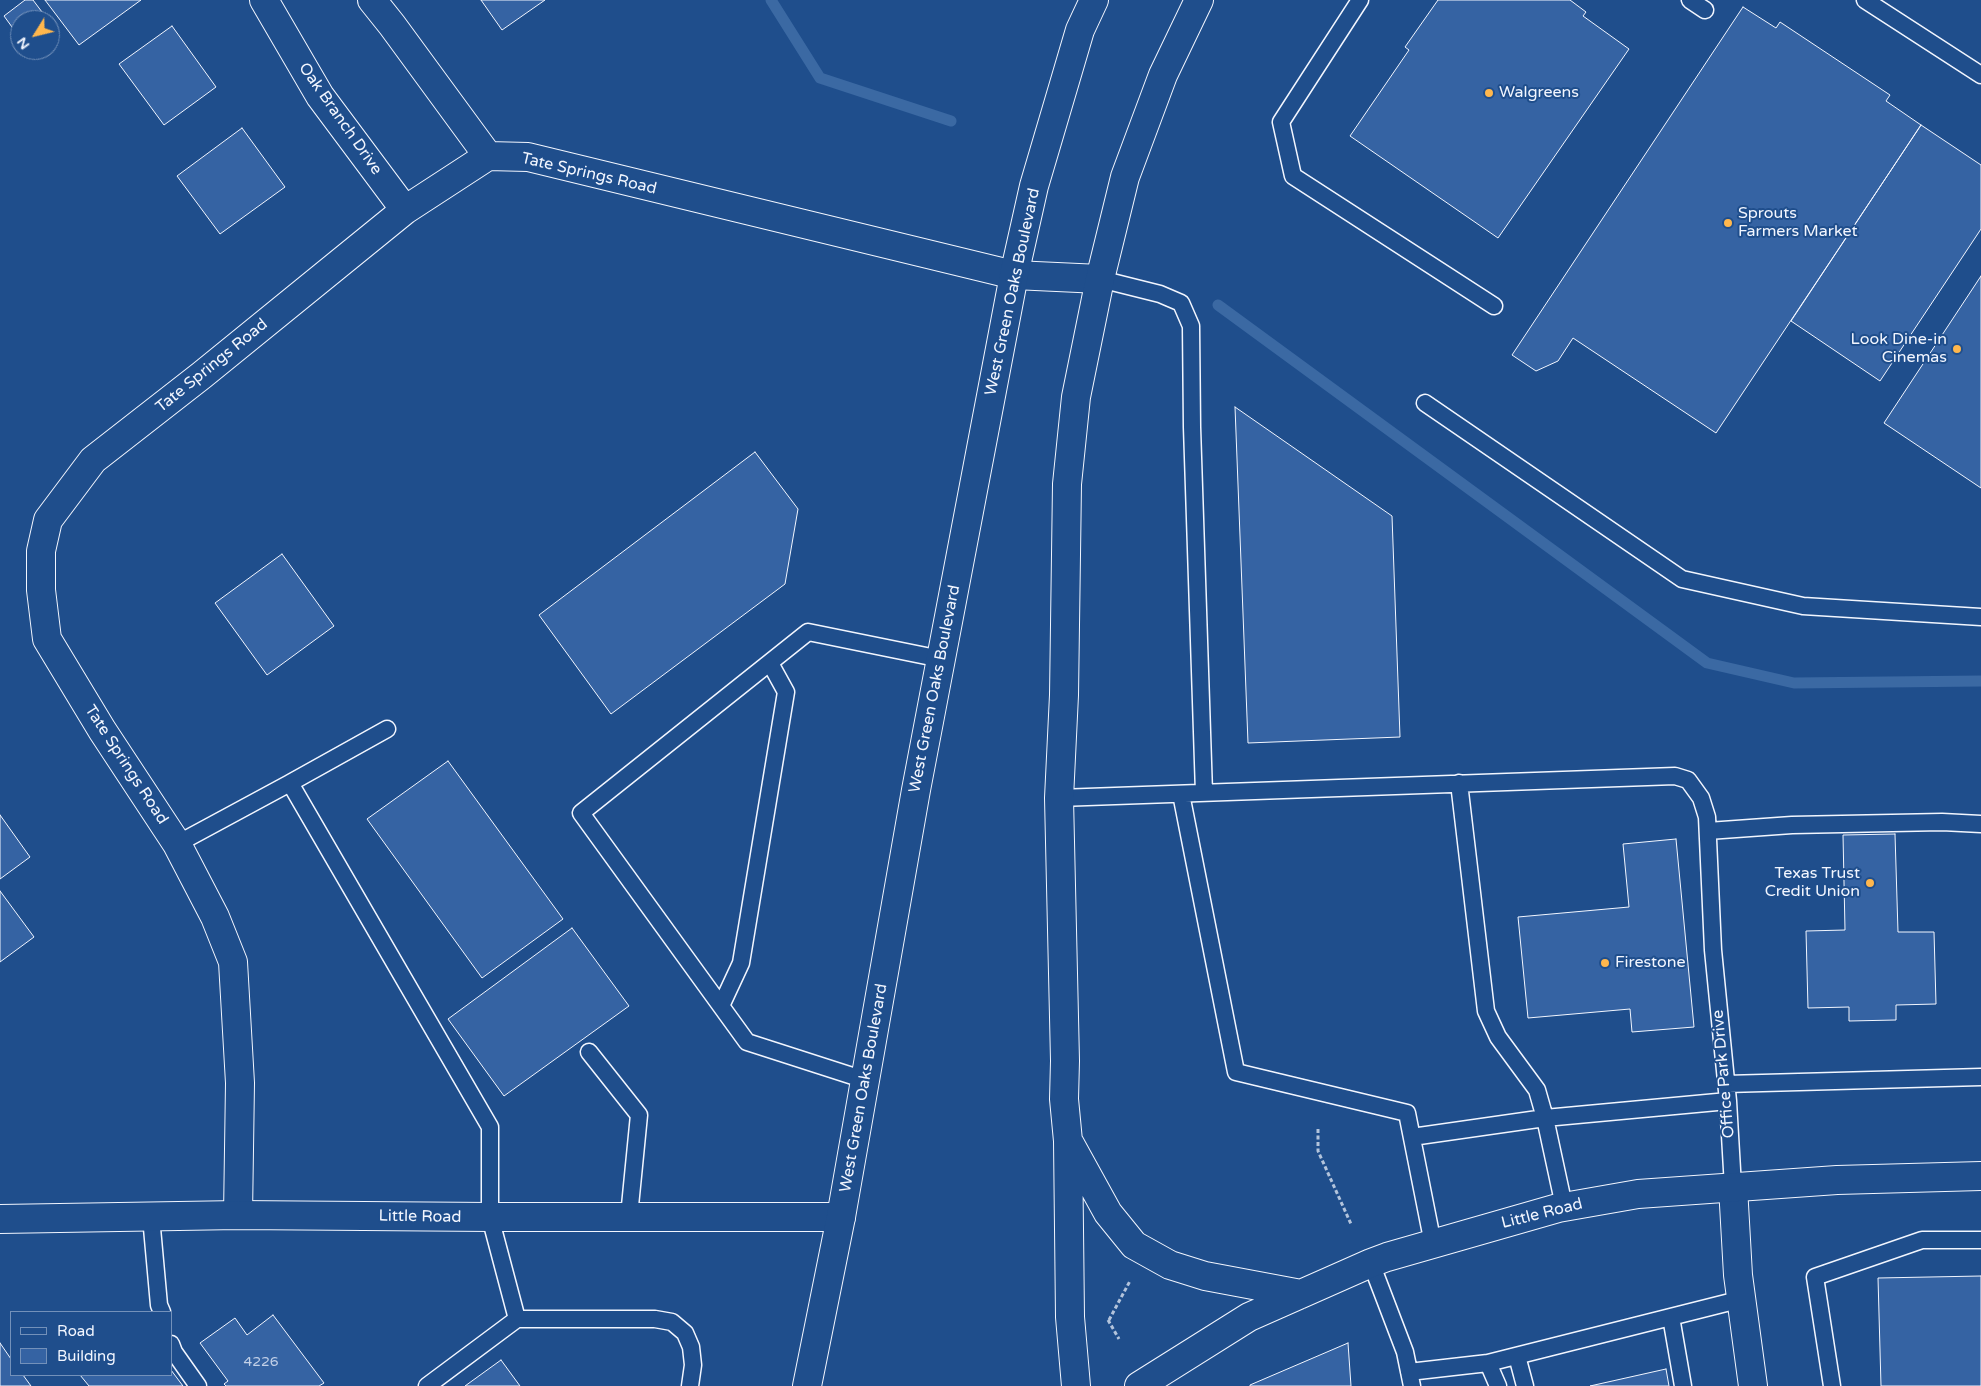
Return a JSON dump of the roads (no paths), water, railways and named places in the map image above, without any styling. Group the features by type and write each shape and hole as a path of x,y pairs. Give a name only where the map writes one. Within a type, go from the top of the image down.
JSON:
{"main road":[{"name":"Oak Branch Drive","path":"264,0 320,96 405,210"},
{"path":"372,0 488,156"},
{"name":"West Green Oaks Boulevard","path":"807,1386 841,1217 941,659 1014,275 1034,186 1080,30 1094,0"},
{"path":"1076,1386 1070,1321 1068,1141 1064,1099 1065,1061 1059,798 1064,685 1067,484 1076,397 1100,279 1125,177 1163,75 1199,0"},
{"name":"Tate Springs Road","path":"238,1215 240,1083 233,962 215,917 177,844 102,730 47,639 41,590 41,570 42,551 48,520 93,460 202,375 405,210 488,156 528,157 1014,275 1100,279"},
{"path":"1068,1141 1108,1213 1134,1245 1170,1265 1205,1276 1301,1294"},
{"name":"Little Road","path":"1139,1386 1249,1317 1371,1263 1564,1206 1638,1194 1733,1187 1837,1180 1981,1176"},
{"name":"Office Park Drive","path":"1733,1187 1738,1275 1753,1386"},
{"name":"Little Road","path":"0,1219 238,1215 841,1217"}],"lane":[{"path":"1360,0 1281,122 1293,176 1494,306"},
{"path":"1690,0 1705,10"},
{"path":"1865,0 1981,75"},
{"path":"1100,279 1160,294 1181,303 1191,326 1192,427 1204,793"},
{"path":"1425,403 1682,579 1803,606 1981,617"},
{"path":"865,1080 747,1042 581,813 808,632 941,659"},
{"path":"721,1006 742,963 786,692 770,663"},
{"path":"177,844 387,729"},
{"name":"Office Park Drive","path":"1459,784 1675,776 1688,780 1701,798 1707,817 1713,950 1728,1101 1733,1187"},
{"path":"290,783 490,1127 490,1217 517,1319"},
{"path":"1059,798 1459,784 1486,1011 1498,1037 1537,1090 1564,1206"},
{"path":"1182,794 1236,1072 1406,1113 1433,1244"},
{"path":"1708,831 1792,825 1942,822 1981,824"},
{"path":"589,1052 639,1115 629,1216"},
{"path":"1726,1084 1981,1077"},
{"path":"1412,1138 1545,1118 1728,1101"},
{"path":"151,1216 159,1305 162,1311"},
{"path":"1832,1386 1815,1276 1922,1240 1981,1240"},
{"path":"1371,1263 1405,1352 1410,1379 1488,1363 1742,1299"},
{"path":"1671,1317 1683,1386"},
{"path":"427,1386 517,1319 655,1318 672,1322 685,1333 691,1347 693,1365 690,1386"},
{"path":"172,1347 198,1386"},
{"path":"1517,1356 1525,1386"},
{"path":"1488,1363 1498,1386"}],"waterway":[{"path":"771,0 820,78 951,121"},
{"path":"1218,305 1707,663 1794,683 1981,681"}],"place":[{"name":"Walgreens","path":"1489,93"},
{"name":"Sprouts Farmers Market","path":"1728,223"},
{"name":"Look Dine-in Cinemas","path":"1957,349"},
{"name":"Texas Trust Credit Union","path":"1870,883"},
{"name":"Firestone","path":"1605,963"}]}
